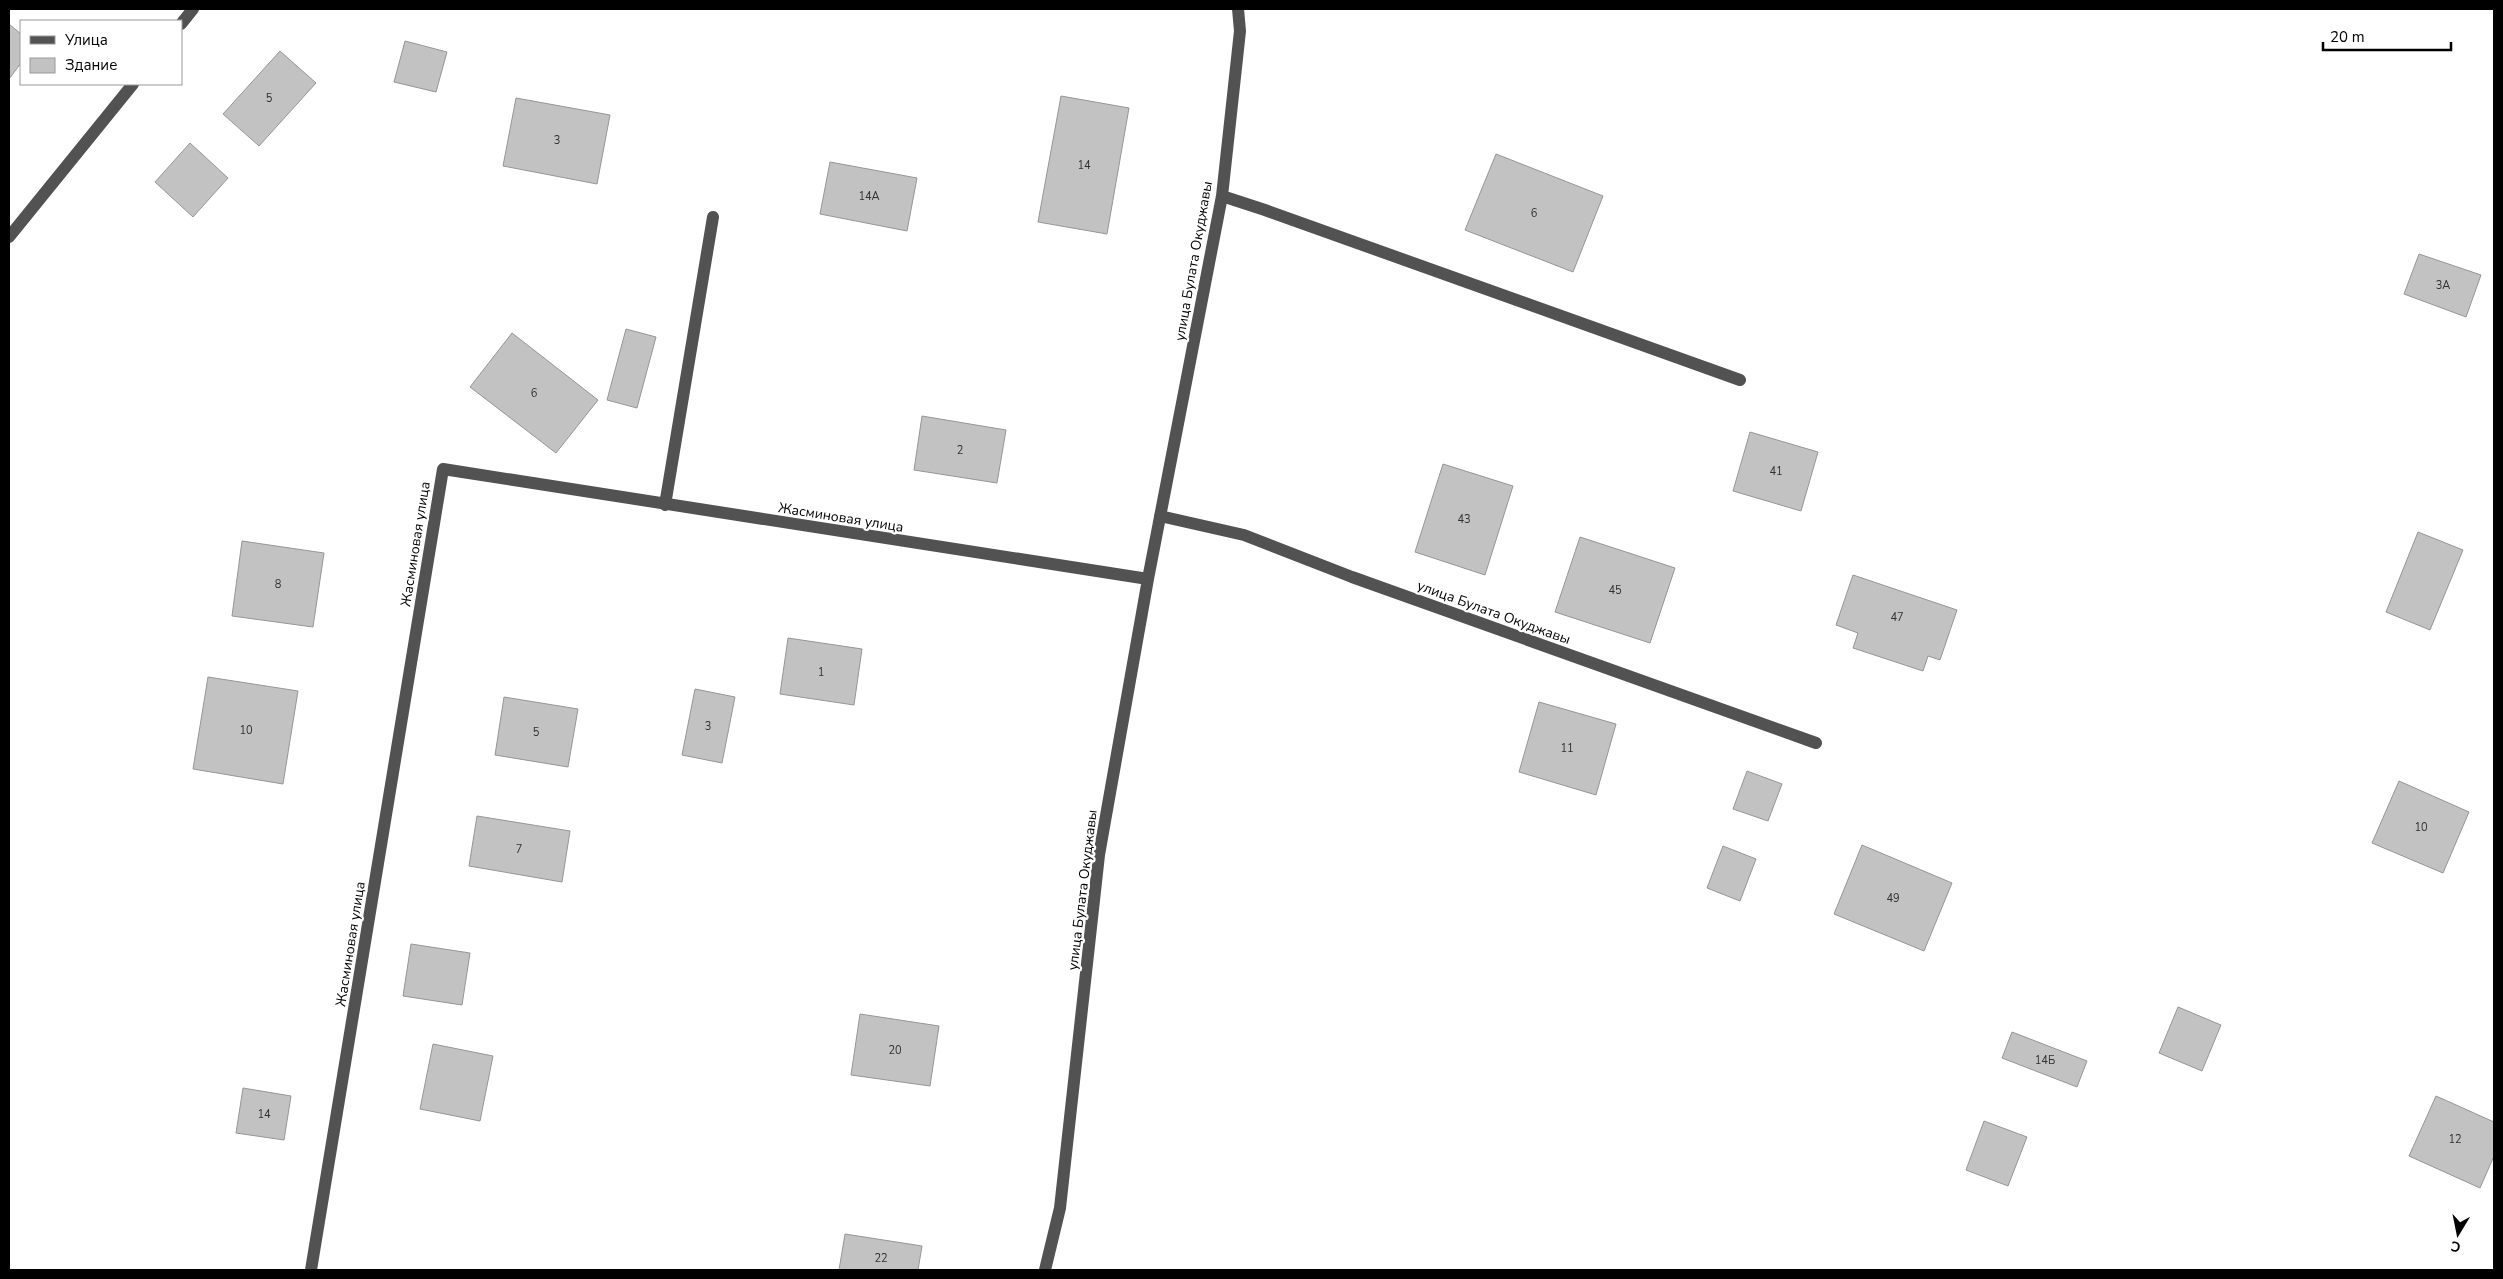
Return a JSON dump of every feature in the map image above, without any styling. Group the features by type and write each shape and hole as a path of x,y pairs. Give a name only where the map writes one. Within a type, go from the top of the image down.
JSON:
{"street":[{"path":"182,23 193,9"},
{"name":"улица Булата Окуджавы","path":"1045,1270 1060,1208 1099,855 1148,579 1222,196 1240,31 1238,9"},
{"path":"9,237 132,85"},
{"path":"1222,196 1266,210 1740,380"},
{"path":"665,505 713,217"},
{"name":"Жасминовая улица","path":"311,1270 443,469 1148,579"},
{"name":"улица Булата Окуджавы","path":"1160,516 1244,535 1352,577 1816,743"}],"building":[{"path":"9,24 20,33 20,64 9,79"},
{"path":"405,41 447,52 436,92 394,82"},
{"path":"280,51 316,83 259,146 223,114"},
{"path":"1061,96 1129,108 1107,234 1038,222"},
{"path":"516,98 610,115 597,184 503,166"},
{"path":"190,143 228,178 193,217 155,182"},
{"path":"1496,154 1603,196 1573,272 1465,230"},
{"path":"830,162 917,178 907,231 820,214"},
{"path":"2419,254 2481,275 2466,317 2404,294"},
{"path":"626,329 656,337 637,408 607,400"},
{"path":"512,333 598,400 556,453 470,387"},
{"path":"922,416 1006,430 997,483 914,470"},
{"path":"1750,432 1818,452 1801,511 1733,491"},
{"path":"1443,464 1513,486 1485,575 1415,552"},
{"path":"2418,532 2463,550 2430,630 2386,612"},
{"path":"1580,537 1675,568 1650,643 1555,612"},
{"path":"242,541 324,553 313,627 232,616"},
{"path":"1853,575 1957,610 1940,660 1928,656 1923,671 1853,648 1858,633 1836,625"},
{"path":"788,638 862,649 854,705 780,694"},
{"path":"208,677 298,691 283,784 193,769"},
{"path":"695,689 735,697 722,763 682,755"},
{"path":"504,697 578,709 568,767 495,755"},
{"path":"1539,702 1616,724 1596,795 1519,772"},
{"path":"1747,771 1782,784 1768,821 1733,809"},
{"path":"2399,781 2469,812 2443,873 2372,843"},
{"path":"477,816 570,831 562,882 469,866"},
{"path":"1862,845 1952,883 1924,951 1834,914"},
{"path":"1723,846 1756,859 1740,901 1707,888"},
{"path":"411,944 470,953 462,1005 403,996"},
{"path":"2178,1007 2221,1025 2202,1071 2159,1053"},
{"path":"860,1014 939,1026 930,1086 851,1075"},
{"path":"2012,1032 2087,1061 2077,1087 2002,1058"},
{"path":"433,1044 493,1056 480,1121 420,1109"},
{"path":"243,1088 291,1096 284,1140 236,1133"},
{"path":"2436,1096 2494,1122 2494,1156 2480,1188 2409,1156"},
{"path":"1984,1121 2027,1137 2008,1186 1966,1170"},
{"path":"845,1234 922,1246 918,1270 839,1270"}]}
